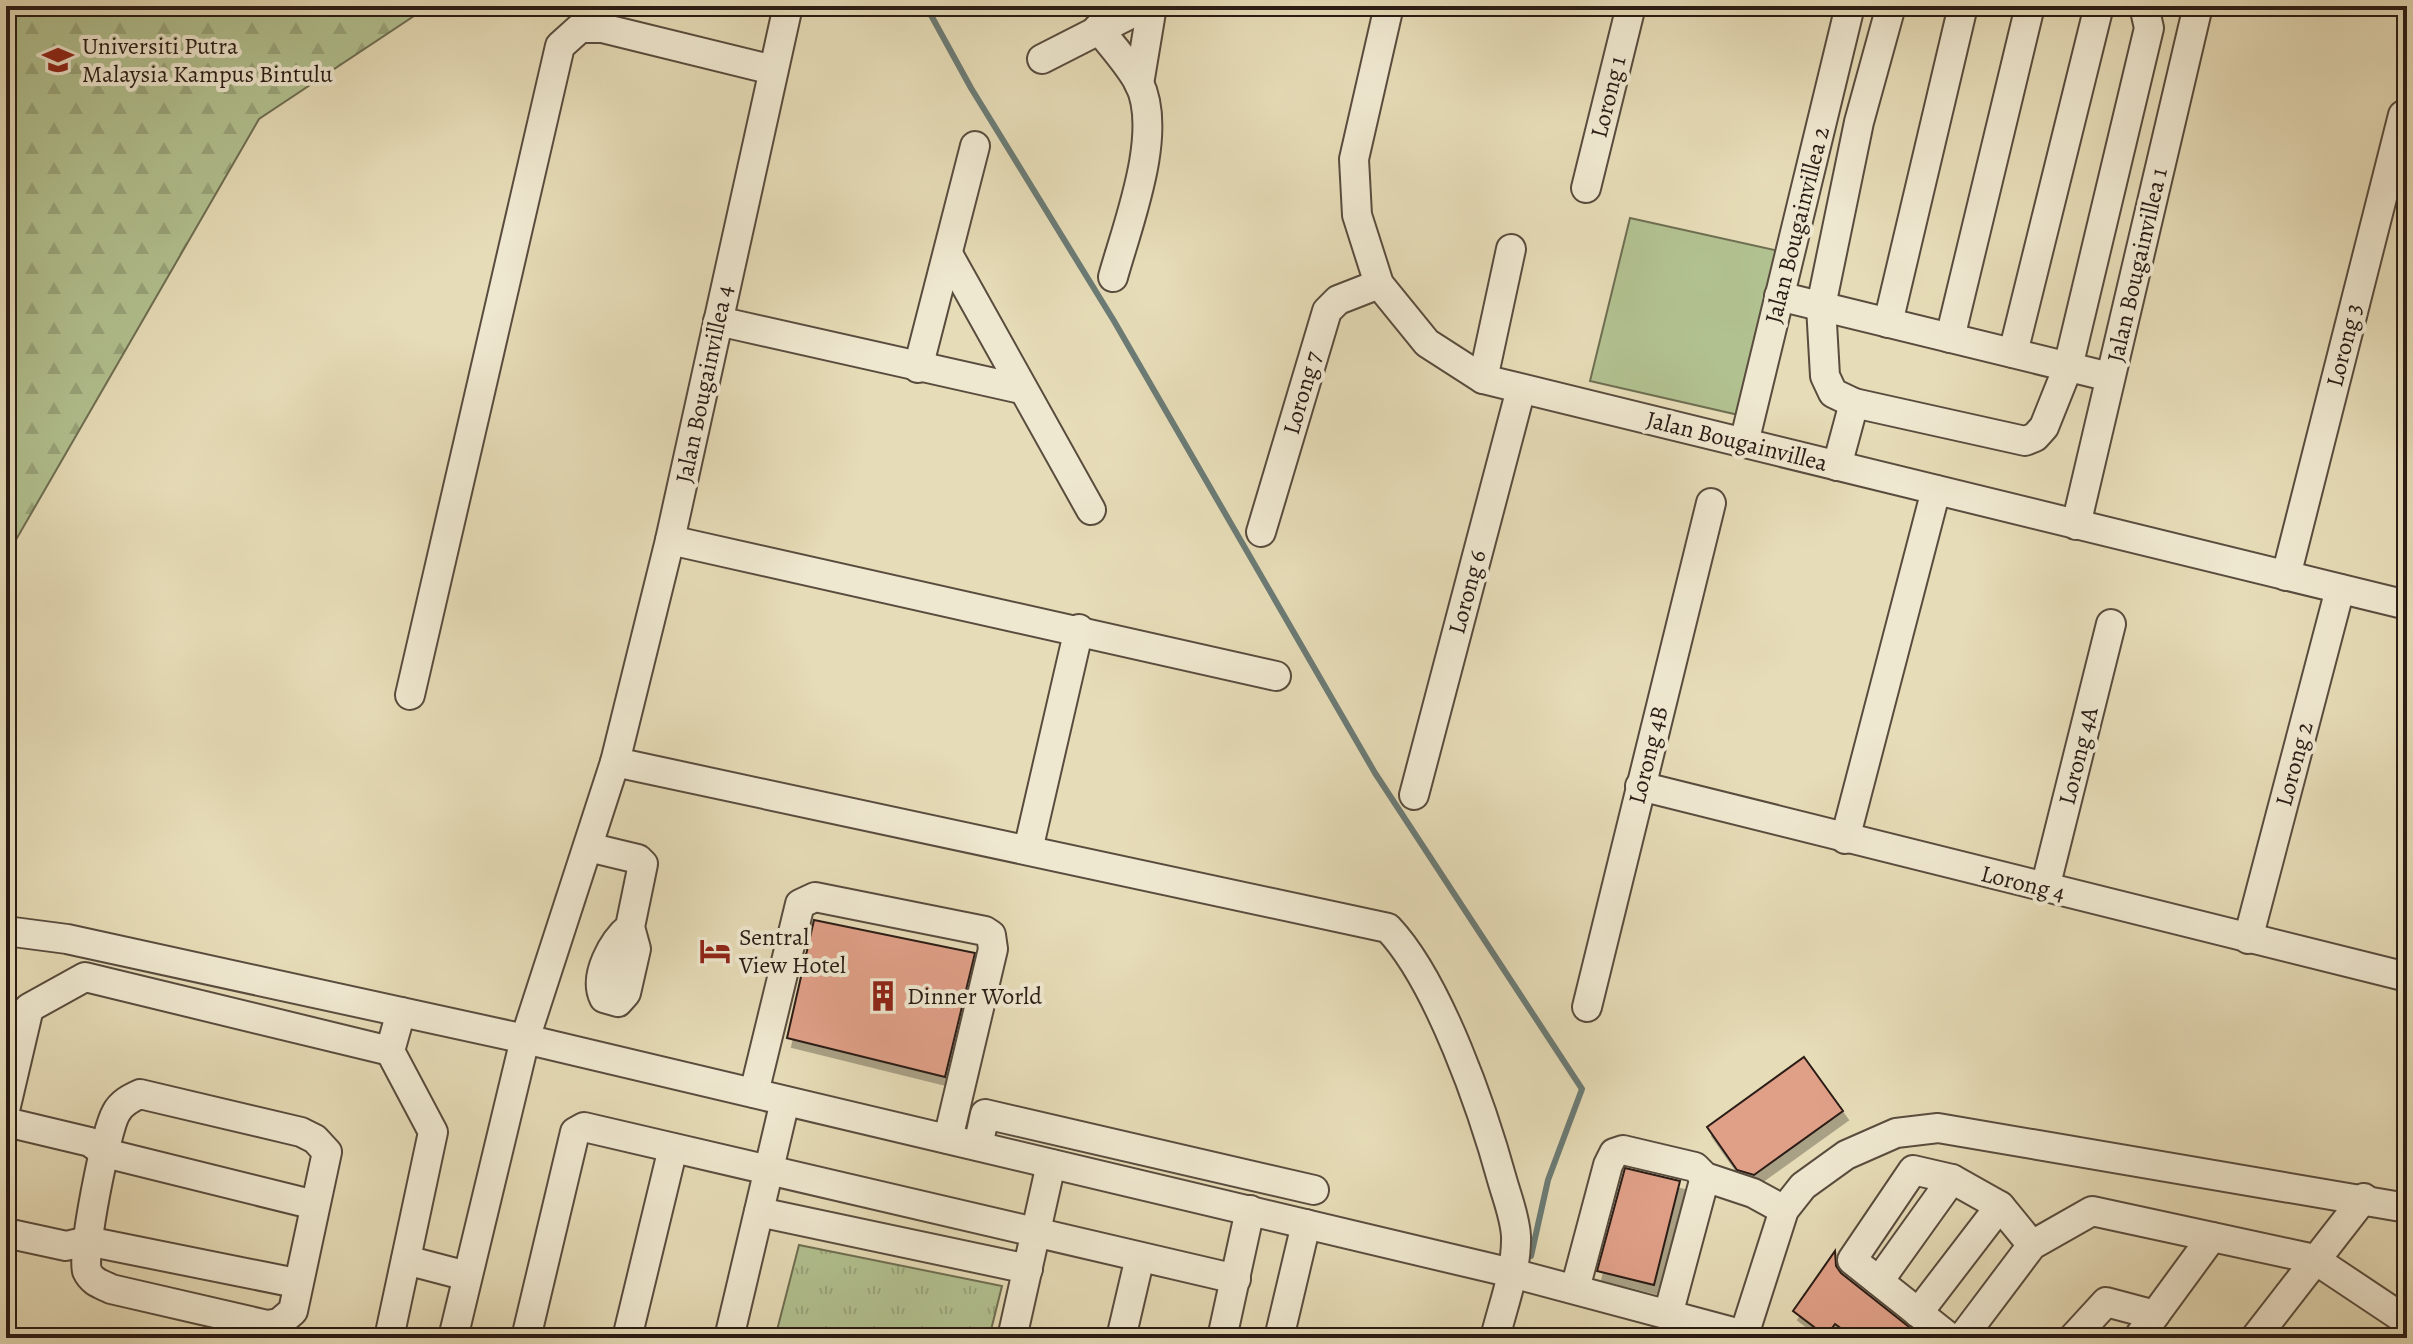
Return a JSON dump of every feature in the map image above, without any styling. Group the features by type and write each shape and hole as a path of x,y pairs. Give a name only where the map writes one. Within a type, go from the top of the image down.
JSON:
{"street":[{"name":"Jalan Bougainvillea 4","path":"457,1337 467,1276 525,1039 615,762 670,540 788,6"},
{"path":"1042,59 1098,28 1149,6"},
{"path":"1139,84 1149,6"},
{"name":"Jalan Bougainvillea","path":"1389,6 1354,159 1357,215 1379,284 1427,343 1483,379 2407,605"},
{"name":"Lorong 1","path":"1586,188 1631,6"},
{"name":"Jalan Bougainvillea 2","path":"1744,443 1850,6"},
{"path":"1891,6 1859,122 1821,306 1825,376 1833,393 1854,403 2025,441 2035,437 2044,427 2068,367 2149,28 2144,6"},
{"path":"1888,323 1963,6"},
{"path":"1950,338 2030,6"},
{"path":"2013,353 2099,6"},
{"name":"Jalan Bougainvillea 1","path":"2076,525 2198,6"},
{"path":"410,695 560,46 580,28 602,28 773,70"},
{"path":"1098,28 1139,84 1147,112 1147,141 1113,277"},
{"path":"1825,114 1859,122"},
{"name":"Lorong 3","path":"2286,576 2403,115"},
{"path":"918,368 975,146"},
{"path":"2112,182 2154,192"},
{"path":"1483,379 1511,249"},
{"path":"948,254 1091,510"},
{"name":"Lorong 7","path":"1261,532 1327,311 1338,300 1379,284"},
{"path":"1779,296 2110,377"},
{"path":"718,321 1021,389"},
{"name":"Lorong 6","path":"1414,795 1521,389"},
{"path":"1837,466 1854,403"},
{"path":"1845,839 1936,490"},
{"name":"Lorong 4B","path":"1587,1007 1711,503"},
{"path":"670,540 1079,629 1276,676"},
{"name":"Lorong 2","path":"2248,939 2340,589"},
{"name":"Lorong 4A","path":"2045,888 2111,624"},
{"path":"1028,850 1079,629"},
{"path":"615,762 1388,928 1407,949 1425,979 1488,1126 1515,1227 1512,1273 1495,1338"},
{"name":"Lorong 4","path":"1640,786 2407,977"},
{"path":"588,847 638,859 643,864 630,927"},
{"path":"754,1093 800,904 806,898 815,897 985,931 991,935 993,949 948,1139"},
{"path":"6,931 67,939 525,1039 1512,1273 1743,1337 1784,1210 1803,1186 1846,1155 1896,1133 1938,1128 2364,1198 2407,1208"},
{"path":"6,1106 29,1008 85,977 390,1051"},
{"path":"389,1338 433,1132 390,1051 401,1012"},
{"path":"140,1094 301,1132 315,1139 327,1152 296,1283 293,1311 279,1323 267,1325 111,1289 93,1281 86,1268 87,1241 105,1153 115,1113 126,1101 140,1094"},
{"path":"729,1338 785,1101"},
{"path":"978,1146 985,1114 1314,1190"},
{"path":"6,1122 90,1142 105,1153 315,1205"},
{"path":"526,1338 575,1132 584,1127 1236,1279"},
{"path":"627,1338 673,1148"},
{"path":"1575,1289 1614,1153 1637,1150 1695,1167 1705,1177 1753,1193 1784,1210"},
{"path":"1012,1338 1051,1164"},
{"path":"1950,1338 1852,1260 1913,1170 1952,1179 2000,1206 2032,1245"},
{"path":"1668,1315 1705,1177"},
{"path":"1879,1281 1952,1179"},
{"path":"2255,1338 2364,1198"},
{"path":"1918,1313 2000,1206"},
{"path":"1222,1338 1250,1210"},
{"path":"1962,1338 2032,1245 2092,1211 2314,1259 2407,1321"},
{"path":"759,1212 1028,1269"},
{"path":"1279,1338 1306,1224"},
{"path":"6,1233 66,1246 87,1241 296,1283"},
{"path":"2138,1338 2212,1237"},
{"path":"1121,1338 1140,1257"},
{"path":"406,1260 467,1276"},
{"path":"2073,1338 2106,1302 2155,1315"}],"green space":[{"path":"6,6 429,6 259,119 6,557"},
{"path":"1630,218 1783,252 1743,416 1590,381"},
{"path":"799,1245 1002,1286 989,1338 775,1338"}],"building":[{"name":"Dinner World","path":"814,920 975,953 945,1077 787,1038"},
{"path":"1804,1057 1843,1111 1754,1175 1737,1170 1707,1127"},
{"path":"1625,1168 1680,1181 1654,1285 1597,1271"},
{"path":"1835,1251 1836,1266 1841,1273 1923,1338 1855,1338 1835,1324 1826,1336 1793,1311"}],"waterway":[{"path":"926,6 971,88 1114,321 1375,773 1582,1089 1548,1180 1531,1256"}],"place":[{"name":"Universiti Putra Malaysia Kampus Bintulu","path":"58,60"},
{"name":"Sentral View Hotel","path":"715,951"},
{"name":"Dinner World","path":"883,996"}]}
